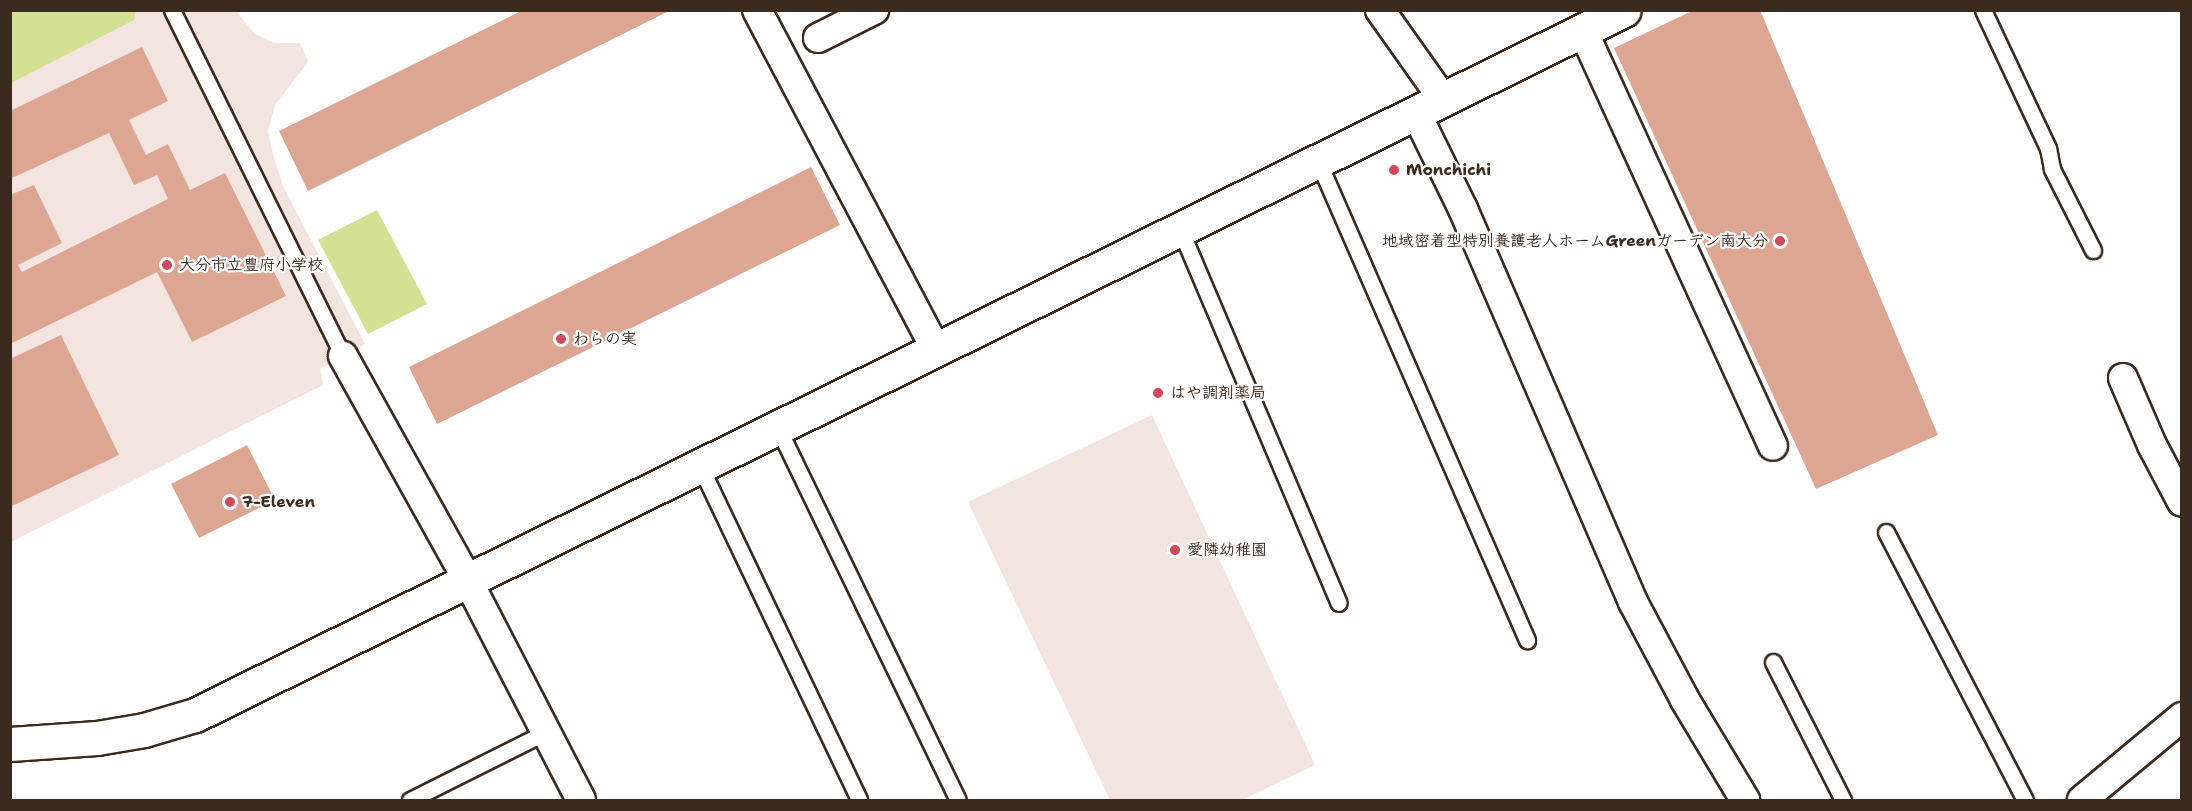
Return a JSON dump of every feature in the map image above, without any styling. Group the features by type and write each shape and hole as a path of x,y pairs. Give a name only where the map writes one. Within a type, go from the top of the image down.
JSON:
{"street":[{"path":"757,10 936,349"},
{"path":"818,38 874,10"},
{"path":"1380,10 1429,106 1463,209 1633,602 1684,700 1745,801"},
{"path":"10,744 97,738 144,730 195,715 1624,10"},
{"path":"1583,31 1773,446"},
{"path":"343,356 468,581 581,801"},
{"path":"2123,378 2152,445 2181,502"},
{"path":"2082,801 2181,717"}],"lane":[{"path":"172,10 343,356"},
{"path":"1983,10 2048,148 2052,169 2093,250"},
{"path":"1318,161 1527,640"},
{"path":"1180,229 1340,603"},
{"path":"778,428 958,801"},
{"path":"700,466 860,801"},
{"path":"1886,532 2025,801"},
{"path":"1773,662 1843,801"},
{"path":"410,801 546,732"}],"shaded area":[{"name":"大分市立豊府小学校","path":"11,11 236,11 255,34 274,43 300,43 308,62 275,105 268,131 283,186 365,344 320,369 323,385 11,542"},
{"path":"1152,415 1315,765 1242,800 1110,800 968,502"}],"green space":[{"path":"11,10 136,11 134,20 11,83"},
{"path":"377,210 427,304 368,334 318,240"}],"building":[{"path":"523,10 671,10 308,191 279,131"},
{"name":"地域密着型特別養護老人ホームGreenガーデン南大分","path":"1694,10 1760,10 1938,435 1816,489 1614,48"},
{"path":"142,47 168,101 129,120 146,155 168,144 190,190 225,173 286,296 192,342 157,272 10,344 10,195 34,185 62,243 18,265 22,272 168,199 157,175 134,185 109,133 10,179 10,111"},
{"path":"811,167 840,225 437,424 409,367"},
{"path":"61,335 119,455 10,507 10,359"},
{"path":"247,445 275,500 199,538 171,484"}],"place":[{"name":"Monchichi","path":"1394,170"},
{"name":"地域密着型特別養護老人ホームGreenガーデン南大分","path":"1780,241"},
{"name":"大分市立豊府小学校","path":"167,265"},
{"name":"わらの実","path":"561,339"},
{"name":"はや調剤薬局","path":"1158,393"},
{"name":"7-Eleven","path":"230,502"},
{"name":"愛隣幼稚園","path":"1175,550"}]}
